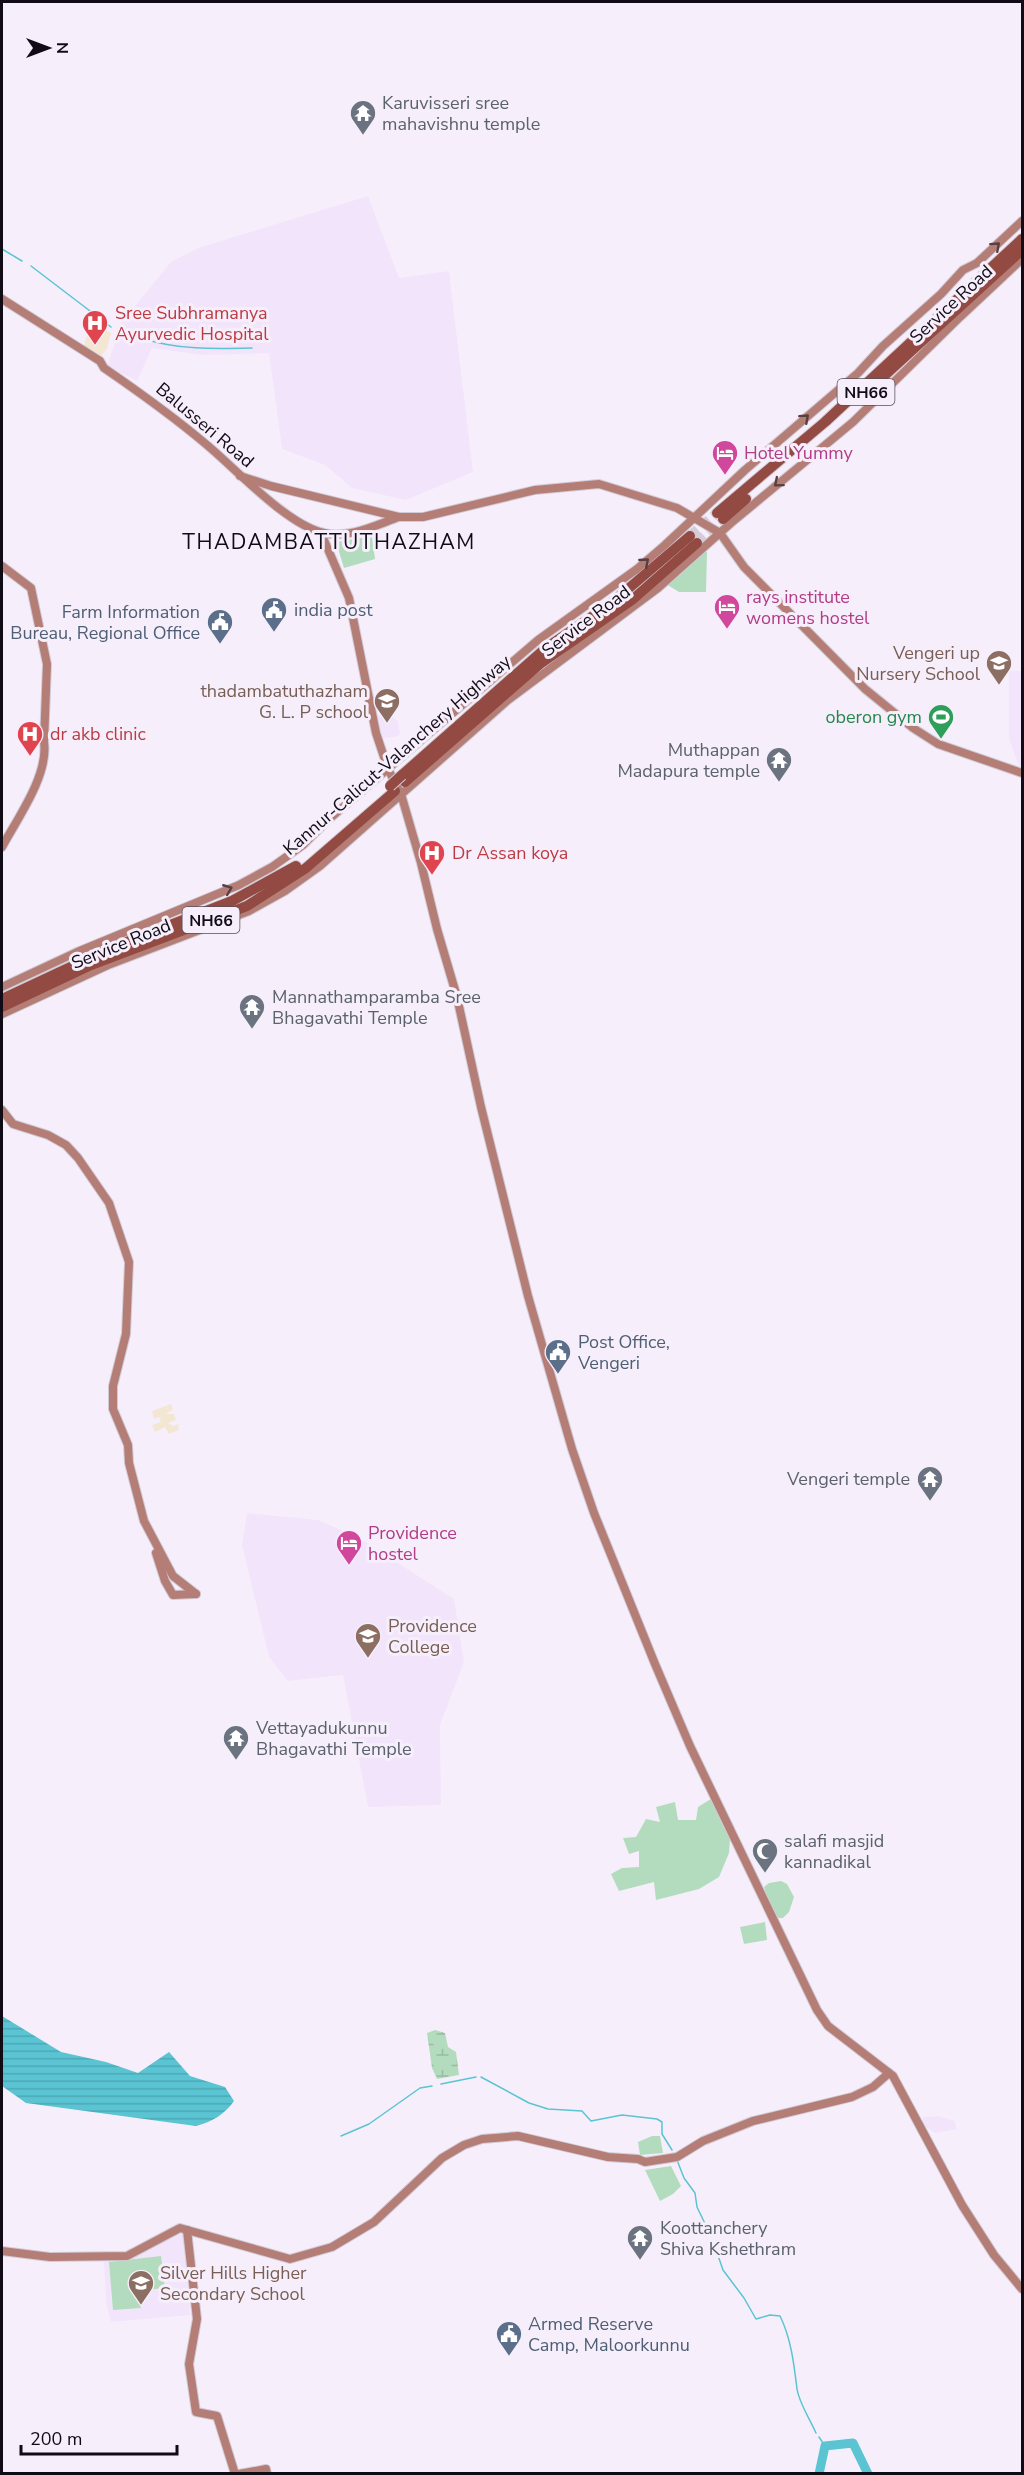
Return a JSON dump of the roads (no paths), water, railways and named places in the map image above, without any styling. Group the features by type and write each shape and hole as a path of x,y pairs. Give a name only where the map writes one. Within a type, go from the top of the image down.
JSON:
{"highway":[{"name":"NH66","path":"1023,239 825,423 720,516 1023,250"},
{"name":"Kannur-Calicut-Valanchery Highway","path":"2,999 109,949 232,901 305,860 395,790 404,778 546,648 608,606 693,539"},
{"name":"NH66","path":"2,1007 91,965 246,906 306,868 395,790"}],"street":[{"path":"2,987 77,952 239,885 272,867 303,845 328,820 538,640 637,569 696,518 746,470 858,373 963,270 977,263 1023,221"},
{"name":"Service Road","path":"2,1014 108,965 258,906 285,891 320,866 395,790 508,700 658,588 853,422 960,316 1023,259"},
{"name":"Balusseri Road","path":"2,299 100,361 104,368 156,404 210,447 240,476 291,517 321,533 344,535 399,517"},
{"path":"240,476 271,486 399,517 423,517 535,490 599,484 677,508 720,533 744,567 865,689 913,728 938,744 1023,773"},
{"path":"321,533 349,597 376,733 457,997 481,1107 538,1335 565,1428 594,1513 690,1746 817,2010 828,2026 890,2073 905,2096 962,2205 994,2255 1023,2289"},
{"path":"2,566 31,588 47,664 45,753 38,779 2,847"},
{"path":"2,1110 13,1124 48,1135 66,1144 109,1203 129,1262 126,1334 113,1386 113,1409 128,1444 129,1463 144,1521 153,1538 173,1576 196,1594 173,1595 165,1581 153,1538"},
{"path":"2,2251 50,2257 127,2256 180,2228 290,2259 332,2247 374,2222 442,2158 464,2145 482,2139 518,2136 608,2157 638,2159 645,2162 677,2157 703,2141 753,2121 852,2097 873,2087 890,2073"},
{"path":"187,2230 197,2319 189,2364 194,2402 196,2412 218,2416 235,2474"},
{"path":"240,2474 266,2469 267,2474"}],"water":[{"path":"2,2016 61,2052 106,2062 138,2073 169,2052 190,2076 225,2087 234,2101 218,2117 196,2126 26,2103 2,2086"}],"waterway":[{"path":"2,249 22,261"},
{"path":"31,266 111,327"},
{"path":"119,330 132,335"},
{"path":"141,338 182,347 252,348"},
{"path":"441,2084 476,2077"},
{"path":"481,2077 529,2103 548,2109 582,2111 591,2121 622,2115 657,2119 662,2122 662,2134 672,2150"},
{"path":"341,2136 369,2124 420,2088 432,2086"},
{"path":"677,2160 684,2178 695,2193 697,2207 709,2232"},
{"path":"713,2241 723,2270 756,2319 770,2315 780,2316 789,2342 798,2394 816,2433"},
{"path":"819,2437 825,2446"},
{"path":"819,2474 825,2446 853,2443 868,2474"}],"tunnel":[{"path":"690,536 717,513"},
{"path":"697,543 723,519"}],"place":[{"name":"Karuvisseri sree mahavishnu temple","path":"363,136"},
{"name":"Sree Subhramanya Ayurvedic Hospital","path":"95,346"},
{"name":"Hotel Yummy","path":"725,476"},
{"name":"rays institute womens hostel","path":"727,630"},
{"name":"india post","path":"274,633"},
{"name":"Farm Information Bureau, Regional Office","path":"220,645"},
{"name":"Vengeri up Nursery School","path":"999,686"},
{"name":"thadambatuthazham G. L. P school","path":"387,724"},
{"name":"oberon gym","path":"941,740"},
{"name":"dr akb clinic","path":"30,757"},
{"name":"Muthappan Madapura temple","path":"779,783"},
{"name":"Dr Assan koya","path":"432,876"},
{"name":"Mannathamparamba Sree Bhagavathi Temple","path":"252,1030"},
{"name":"Post Office, Vengeri","path":"558,1375"},
{"name":"Vengeri temple","path":"930,1502"},
{"name":"Providence hostel","path":"349,1566"},
{"name":"Providence College","path":"368,1659"},
{"name":"Vettayadukunnu Bhagavathi Temple","path":"236,1761"},
{"name":"salafi masjid kannadikal","path":"765,1874"},
{"name":"Koottanchery Shiva Kshethram","path":"640,2261"},
{"name":"Silver Hills Higher Secondary School","path":"141,2306"},
{"name":"Armed Reserve Camp, Maloorkunnu","path":"509,2357"}],"district":[{"name":"THADAMBATTUTHAZHAM","path":"329,542"}]}
